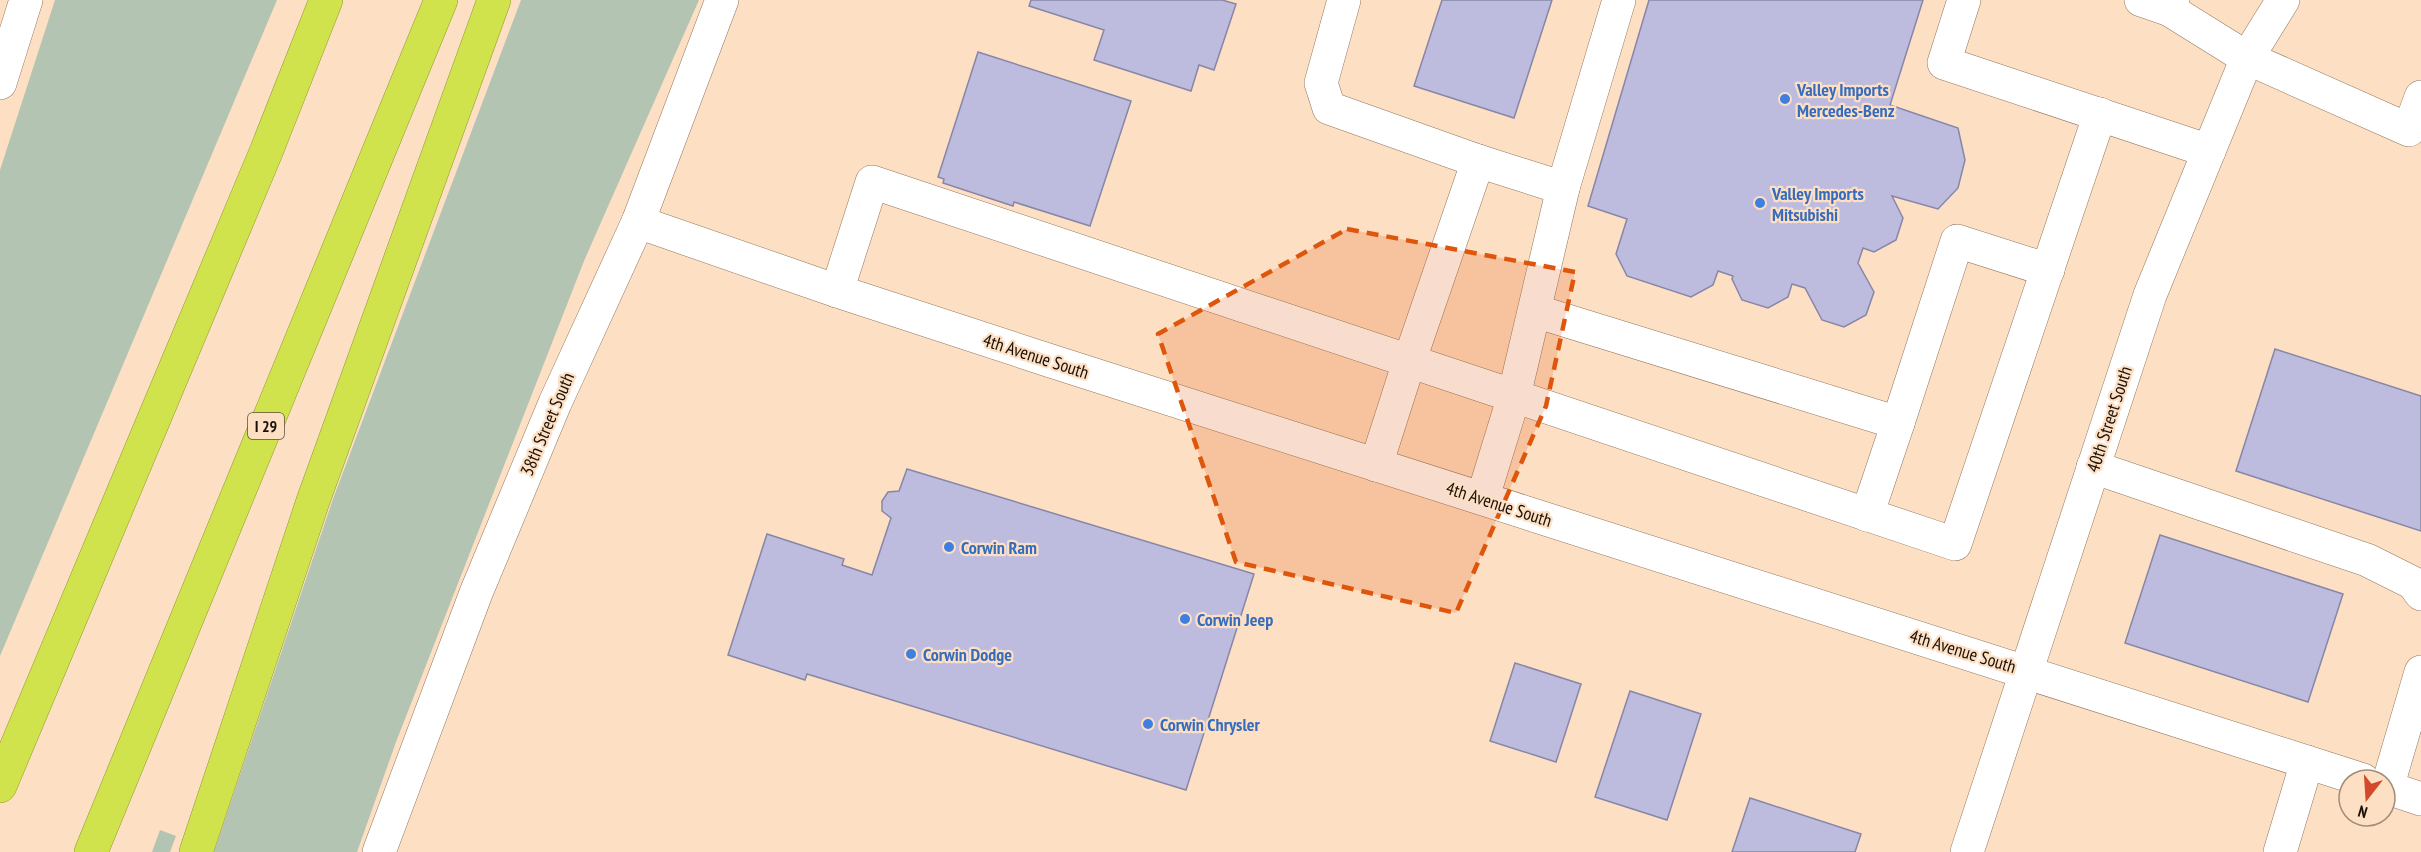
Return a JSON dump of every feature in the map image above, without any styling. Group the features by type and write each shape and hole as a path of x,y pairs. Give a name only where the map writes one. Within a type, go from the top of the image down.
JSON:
{"highway":[{"path":"0,786 327,0"},
{"name":"I 29","path":"91,852 441,0"},
{"path":"196,852 313,501 494,0"}],"street":[{"path":"0,83 26,0"},
{"name":"38th Street South","path":"379,852 480,583 555,403 638,222 722,0"},
{"path":"1344,0 1321,83 1329,108 1478,161 1563,188"},
{"path":"1483,498 1514,396 1563,188 1619,0"},
{"path":"1964,0 1944,63 2208,151"},
{"name":"40th Street South","path":"1967,852 2150,295 2247,58 2283,0"},
{"path":"2162,3 2247,58 2409,130 2421,97"},
{"path":"837,291 872,182 1955,544 2100,114"},
{"path":"1376,465 1478,161"},
{"name":"4th Avenue South","path":"638,222 837,291 2337,772"},
{"path":"1867,515 1957,241 2048,270"},
{"path":"1535,311 1898,423"},
{"path":"2093,467 2367,560 2413,583 2421,594"},
{"path":"2384,768 2421,672"},
{"path":"2280,852 2307,762"},
{"name":"4th Avenue South","path":"2397,791 2421,799"}],"highlighted area":[{"path":"1347,229 1575,272 1546,406 1456,613 1236,562 1158,334"}],"green space":[{"path":"55,0 277,0 0,656 0,170"},
{"path":"521,0 699,0 584,261 396,742 357,852 214,852 333,499"},
{"path":"160,830 176,836 170,852 152,852"}],"building":[{"path":"1031,0 1222,0 1236,4 1214,70 1199,65 1191,91 1094,60 1104,30 1029,6"},
{"path":"1442,0 1552,0 1514,118 1414,86"},
{"path":"1649,0 1923,0 1890,105 1958,128 1965,160 1958,188 1938,209 1892,196 1903,218 1896,240 1874,252 1863,248 1858,263 1874,292 1866,315 1844,327 1822,320 1805,288 1792,284 1788,297 1768,308 1742,300 1732,279 1733,276 1718,271 1713,285 1691,297 1627,276 1616,254 1627,219 1588,206"},
{"path":"978,52 1131,101 1090,226 1014,202 1013,206 943,183 944,179 938,177"},
{"path":"2275,349 2421,396 2421,531 2236,471"},
{"path":"907,469 1254,574 1186,790 807,674 805,680 728,655 767,534 844,559 842,565 872,575 891,518 882,511 882,501 888,492 899,491"},
{"path":"2160,535 2343,594 2308,702 2125,643"},
{"path":"1515,663 1581,684 1556,762 1490,741"},
{"path":"1630,691 1701,714 1667,820 1595,797"},
{"path":"1750,798 1861,834 1855,852 1732,852"}],"place":[{"name":"Valley Imports Mercedes-Benz","path":"1785,99"},
{"name":"Valley Imports Mitsubishi","path":"1760,203"},
{"name":"Corwin Ram","path":"949,547"},
{"name":"Corwin Jeep","path":"1185,619"},
{"name":"Corwin Dodge","path":"911,654"},
{"name":"Corwin Chrysler","path":"1148,724"}]}
